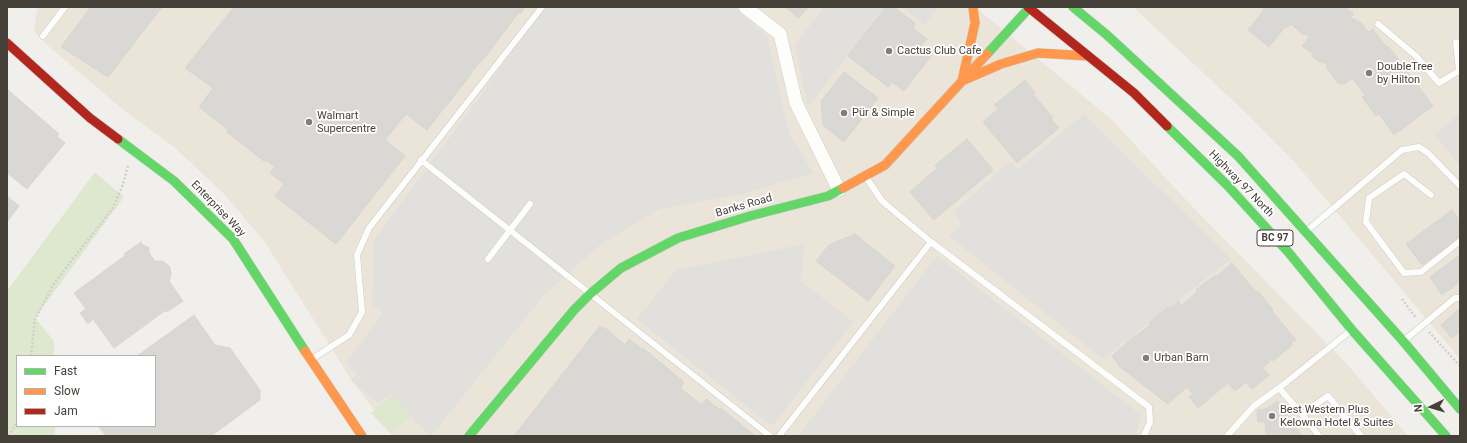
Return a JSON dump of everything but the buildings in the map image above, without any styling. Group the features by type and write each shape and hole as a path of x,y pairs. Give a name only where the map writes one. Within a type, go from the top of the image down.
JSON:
{"main road":[{"path":"962,81 975,23 973,7"},
{"name":"Banks Road","path":"469,436 574,310 590,294 621,268 678,238 750,216 828,196 886,164 1029,7"},
{"name":"Highway 97 North","path":"1029,7 1134,93 1228,186 1289,253 1352,330 1446,436"},
{"name":"Highway 97 North","path":"1073,7 1107,35 1238,156 1403,341 1460,408"},
{"path":"1102,21 1107,35"},
{"name":"Enterprise Way","path":"7,43 90,118 174,181 233,239 362,436"},
{"path":"962,81 1001,64 1038,53 1088,56"}],"street":[{"path":"745,7 780,34 796,103 838,190"}],"lane":[{"path":"43,36 65,7"},
{"path":"311,359 323,353 349,335 362,312 357,256 369,228 542,7"},
{"path":"1378,24 1416,56 1439,83 1460,70 1456,42"},
{"path":"1305,232 1402,150 1418,147 1428,153 1460,186"},
{"path":"421,160 770,436"},
{"path":"1431,195 1404,174 1369,198 1366,222 1404,273 1421,272 1460,241"},
{"path":"865,176 882,201 931,242 1149,407 1150,422 1144,436"},
{"path":"488,259 530,204"},
{"path":"779,436 931,242"},
{"path":"1403,341 1455,298 1460,298"},
{"path":"1227,436 1254,406 1352,330"},
{"path":"1279,388 1319,436"},
{"path":"1302,414 1328,396 1361,436"}],"path":[{"path":"31,355 35,318 55,282 113,208 122,188 132,150"},
{"path":"9,436 16,424"}],"shaded area":[{"path":"39,7 975,7 1111,119 1188,202 1347,364 1408,436 393,436 349,376 264,241 224,194 173,146 126,112 47,45 34,31 37,10"},
{"path":"540,7 744,7 740,13 767,36 789,133 813,173 738,195 659,209 600,245 544,295 431,436 390,393 379,403 351,381 357,374 346,363 383,313 372,305 374,240 498,72"},
{"path":"824,7 886,7 808,107 795,45"},
{"path":"902,7 938,7 924,25"},
{"path":"1133,7 1460,7 1460,359 1297,165 1245,112"},
{"path":"1460,113 1460,166 1435,135"},
{"path":"1084,114 1231,259 1103,359 949,236 961,225 954,212 1010,161 1018,169"},
{"path":"805,244 801,281 853,322 772,426 637,319 676,270"},
{"path":"937,256 1141,415 1136,436 798,436"}],"green space":[{"path":"95,172 124,197 35,318 54,341 54,355 16,355 16,427 55,427 55,436 7,436 7,291"},
{"path":"392,395 411,416 391,434 371,413"}],"traffic: fast":[{"path":"987,54 1030,7"},
{"path":"1073,7 1107,35 1238,156 1403,341 1460,409"},
{"path":"1167,126 1228,186 1289,253 1352,330 1446,436"},
{"path":"118,139 174,181 233,239 305,351"},
{"path":"469,436 574,310 590,294 621,268 678,238 750,216 828,196 843,188"}],"traffic: slow":[{"path":"962,81 975,23 973,7"},
{"path":"962,81 1001,64 1038,53 1088,56"},
{"path":"843,188 885,165 987,54"},
{"path":"305,351 362,436"}],"traffic: jam":[{"path":"1028,7 1134,93 1167,126"},
{"path":"7,43 90,118 118,139"}],"place":[{"name":"Cactus Club Cafe","path":"889,51"},
{"name":"DoubleTree by Hilton","path":"1369,73"},
{"name":"Pür & Simple","path":"844,113"},
{"name":"Walmart Supercentre","path":"309,122"},
{"name":"Urban Barn","path":"1146,358"},
{"name":"Best Western Plus Kelowna Hotel & Suites","path":"1272,416"}]}
